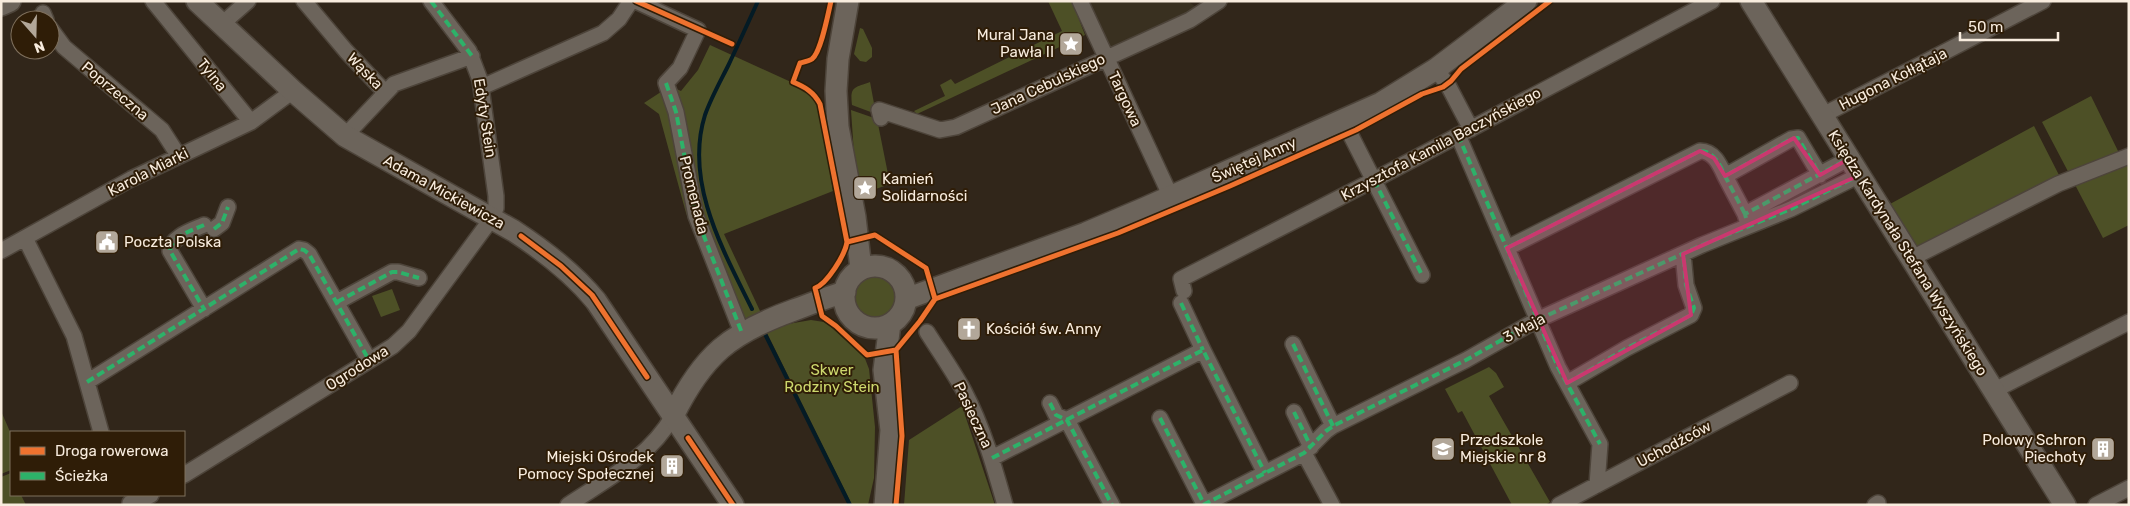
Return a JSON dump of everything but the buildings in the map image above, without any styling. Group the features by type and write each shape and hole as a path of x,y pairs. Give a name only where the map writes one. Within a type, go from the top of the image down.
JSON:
{"street":[{"path":"1,5 10,1"},
{"name":"Tylna","path":"152,1 251,122"},
{"name":"Adama Mickiewicza","path":"197,1 293,91 345,136 492,218 537,247 592,295 733,505"},
{"path":"222,24 248,1"},
{"name":"Wąska","path":"304,1 346,51 385,92 399,82 472,56"},
{"name":"Edyty Stein","path":"432,1 472,56 482,87 496,196 496,208 492,218"},
{"path":"482,87 603,33 619,20 631,1"},
{"name":"Promenada","path":"636,1 698,30 680,68 666,83 676,112 696,216 742,333"},
{"path":"848,1 838,59 836,91 838,127 855,217 870,267"},
{"name":"Targowa","path":"1080,1 1171,197"},
{"name":"Świętej Anny","path":"904,290 960,278 1086,233 1343,120 1386,100 1436,69 1526,1"},
{"name":"Krzysztofa Kamila Baczyńskiego","path":"1203,350 1183,297 1180,279 1374,180 1712,1"},
{"name":"Księdza Kardynała Stefana Wyszyńskiego","path":"1751,1 2065,505"},
{"name":"Hugona Kołłątaja","path":"1823,115 2043,1"},
{"name":"Jana Cebulskiego","path":"881,118 879,110 931,128 948,130 1190,20 1217,2"},
{"name":"Poprzeczna","path":"60,42 162,130 171,141 178,155"},
{"path":"1436,69 1449,87 1507,248 1537,320 1567,383 1600,444 1597,485"},
{"name":"Karola Miarki","path":"1,251 178,155 251,122 293,91"},
{"path":"345,136 385,92"},
{"path":"1343,120 1422,275"},
{"path":"1725,176 1794,138 1800,141 1820,175"},
{"path":"1507,248 1700,151 1705,151 1714,158 1747,220 1820,175 1855,166"},
{"path":"1912,258 2058,184 2129,156"},
{"name":"3 Maja","path":"1203,504 1265,474 1308,450 1333,426 1460,363 1537,320 1684,254 1747,220 1791,209 1855,166"},
{"path":"204,309 170,251 170,247 175,240 222,223 228,207"},
{"name":"Ogrodowa","path":"185,474 393,346 409,331 492,218"},
{"path":"25,238 74,336 101,431"},
{"path":"87,382 299,249 309,254 369,360"},
{"path":"1567,383 1627,348 1691,315 1694,308 1686,285 1684,254"},
{"path":"870,267 887,268 904,290 901,313 890,324 880,327 870,327 856,320 846,300 854,275 870,267"},
{"path":"337,302 392,272 419,278"},
{"path":"568,505 639,458 660,437 689,387 707,362 722,347 742,333 772,317 795,310 846,300"},
{"path":"1993,391 2129,322"},
{"path":"885,505 890,430 884,370 890,324"},
{"path":"870,327 884,370"},
{"name":"Pasieczna","path":"926,332 963,389 992,458 1005,505"},
{"path":"1293,344 1333,426"},
{"path":"992,458 1203,350 1265,474"},
{"name":"Uchodźców","path":"1559,505 1790,383"},
{"path":"1050,402 1056,415 1067,420 1112,505"},
{"path":"1294,412 1332,505"},
{"path":"1160,418 1203,504"},
{"path":"2096,505 2129,488"},
{"path":"127,501 142,500 149,496"}],"highlighted area":[{"path":"1794,138 1820,175 1850,158 1860,175 1683,254 1691,315 1567,383 1507,248 1700,151 1714,158 1725,176"}],"shaded area":[{"path":"1086,1 1188,1 1197,8 1113,49 1110,48"}],"green space":[{"path":"1048,1 1072,1 1085,35 917,114 914,111 945,96 940,85 951,79 955,84 1062,31"},
{"path":"860,28 863,29 872,48 872,57 866,62 860,61 854,54"},
{"path":"710,45 791,82 790,84 813,97 820,111 833,191 724,234 761,313 731,328 686,213 659,114 644,103 670,86 681,91 698,70"},
{"path":"870,82 876,114 852,105 852,91"},
{"path":"2091,96 2120,155 2129,151 2129,225 2103,238 2042,122"},
{"path":"851,110 877,119 890,184 870,191 868,183 861,185 854,154"},
{"path":"2034,126 2061,179 1919,251 1890,204"},
{"path":"879,275 887,278 893,284 896,296 893,308 887,314 871,317 863,314 857,308 854,292 857,284 863,278"},
{"path":"392,289 400,310 381,317 372,296"},
{"name":"Skwer Rodziny Stein","path":"811,320 824,322 831,327 864,356 869,369 875,427 874,478 868,505 852,505 767,333 788,324"},
{"path":"1489,367 1496,373 1504,387 1489,396 1550,502 1545,505 1512,505 1462,411 1458,413 1445,389"},
{"path":"962,406 995,505 904,505 909,440"},
{"path":"1,411 10,432 10,470 1,474"},
{"path":"10,473 10,496 22,496 26,505 1,505 1,477"}],"waterway":[{"path":"752,309 729,263 710,215 699,165 700,140 707,109 758,1"},
{"path":"765,334 850,505"}],"marked path":[{"path":"431,1 472,56"},
{"path":"666,83 676,112 696,216 742,333"},
{"path":"1458,135 1558,367 1600,444"},
{"path":"1745,214 1725,176 1791,139 1798,138 1820,175"},
{"path":"1507,248 1700,151 1713,156 1719,163 1725,176"},
{"path":"1746,218 1745,214 1850,158"},
{"path":"1203,505 1304,453 1333,426 1466,360 1537,320 1702,245 1791,209 1860,175"},
{"path":"1374,180 1422,275"},
{"path":"214,229 222,223 228,207"},
{"path":"204,225 178,238 171,246 170,251 204,309"},
{"path":"87,382 299,249 309,254 369,360"},
{"path":"1567,383 1627,348 1691,315 1694,308 1686,285 1683,254"},
{"path":"337,302 392,272 419,278"},
{"path":"1181,303 1203,350"},
{"path":"1293,344 1333,426"},
{"path":"992,458 1203,350 1265,473"},
{"path":"1050,403 1056,415 1067,420 1112,505"},
{"path":"1294,412 1311,447"},
{"path":"1160,418 1204,504"}],"cycle path":[{"path":"636,1 732,44"},
{"path":"831,1 818,49 812,59 800,63 793,82 809,90 820,104 847,242"},
{"path":"935,299 926,268 875,235 847,242 846,248 835,268 825,281 815,288 822,316 836,326 867,355 896,350 935,299 1118,233 1356,130 1422,94 1443,87 1461,69 1550,1"},
{"path":"521,236 561,266 592,295 647,377"},
{"path":"896,350 902,436 896,505"},
{"path":"688,438 733,505"}],"place":[{"name":"Mural Jana Pawła II","path":"1071,44"},
{"name":"Kamień Solidarności","path":"865,188"},
{"name":"Poczta Polska","path":"107,242"},
{"name":"Kościół św. Anny","path":"969,329"},
{"name":"Przedszkole Miejskie nr 8","path":"1443,449"},
{"name":"Polowy Schron Piechoty","path":"2103,449"},
{"name":"Miejski Ośrodek Pomocy Społecznej","path":"672,466"}]}
